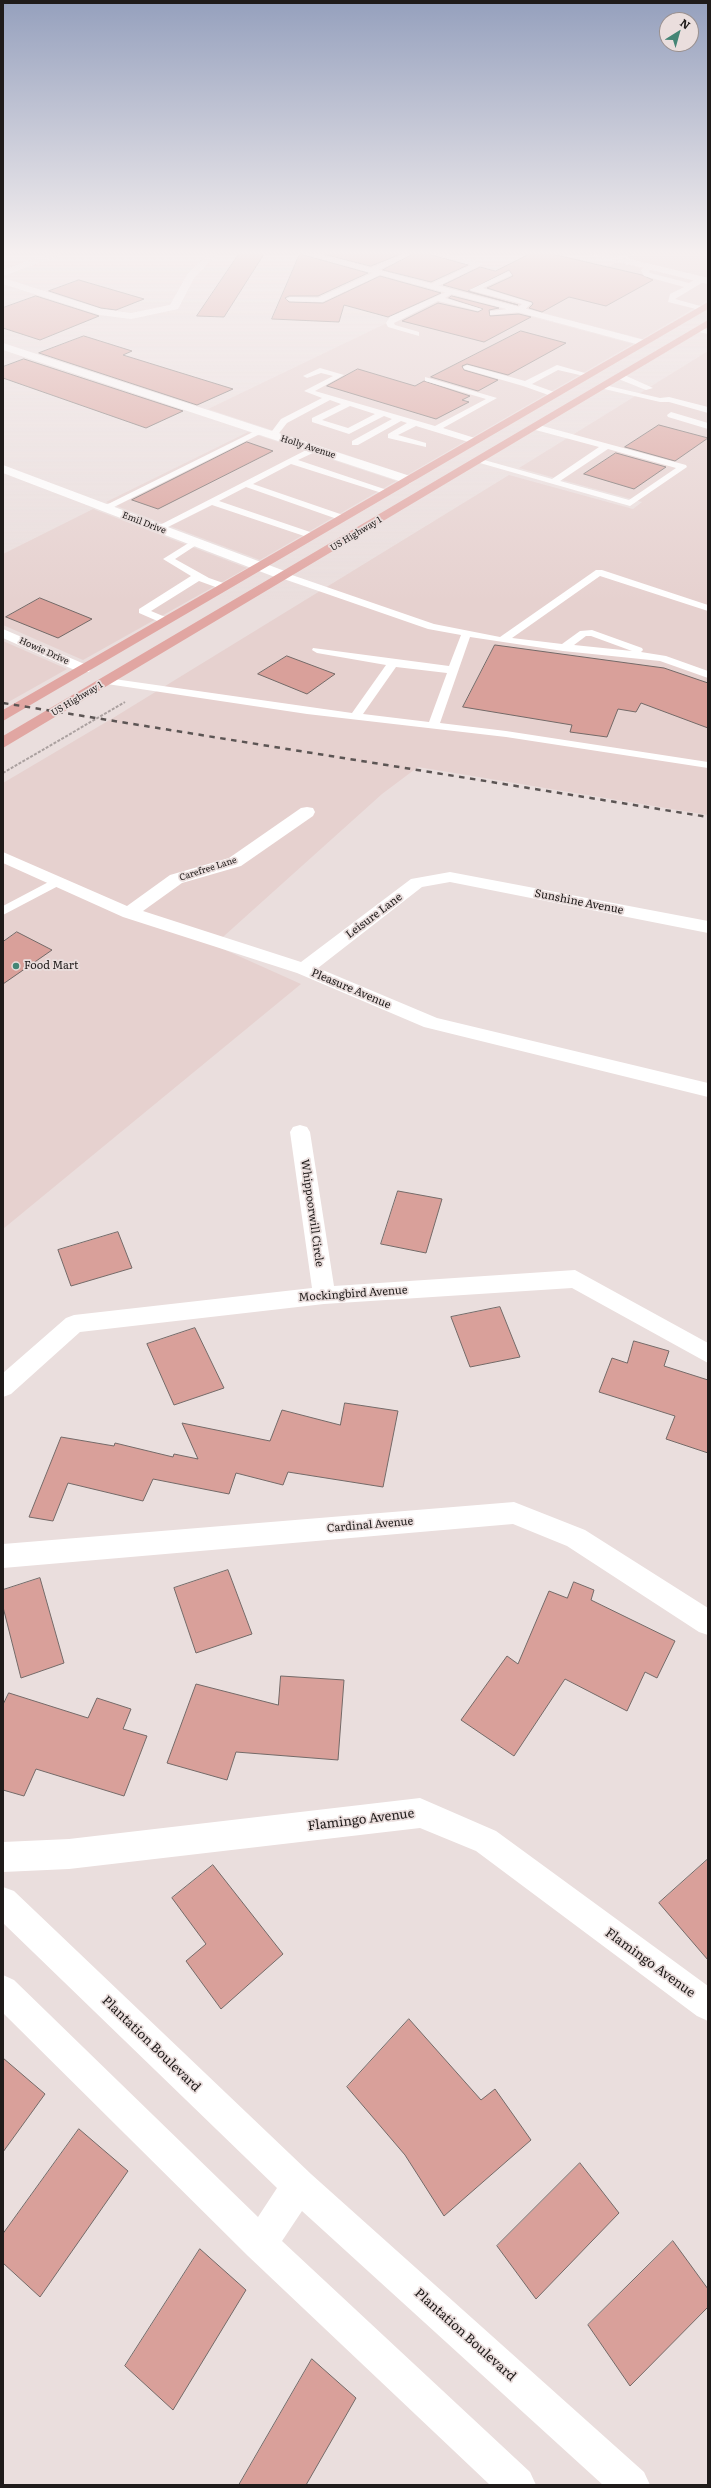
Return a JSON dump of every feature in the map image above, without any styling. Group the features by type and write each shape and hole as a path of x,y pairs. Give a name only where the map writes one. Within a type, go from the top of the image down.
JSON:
{"main road":[{"name":"US Highway 1","path":"3,716 597,370"},
{"name":"US Highway 1","path":"3,743 630,370"},
{"path":"529,410 536,413 538,418 535,427"}],"street":[{"name":"Holly Avenue","path":"76,370 408,480"},
{"name":"Emil Drive","path":"3,469 285,576"},
{"name":"Howie Drive","path":"3,633 84,669"},
{"name":"Carefree Lane","path":"129,913 176,879 235,862 307,812"},
{"name":"Pleasure Avenue","path":"3,857 129,913 304,969 431,1023 708,1090"},
{"name":"Sunshine Avenue","path":"450,877 708,927"},
{"name":"Leisure Lane","path":"304,969 417,882 450,877"},
{"name":"Whippoorwill Circle","path":"300,1132 324,1295"},
{"name":"Mockingbird Avenue","path":"3,1387 74,1324 324,1295 575,1279 708,1354"},
{"name":"Cardinal Avenue","path":"3,1556 514,1513 576,1538 708,1623"},
{"name":"Flamingo Avenue","path":"3,1857 69,1854 420,1813 486,1841 708,2005"},
{"name":"Plantation Boulevard","path":"3,1902 299,2186 631,2485"},
{"path":"3,1991 260,2244 518,2485"},
{"path":"260,2244 299,2186"}],"lane":[{"path":"320,370 340,375 308,391 475,441"},
{"path":"307,376 320,370"},
{"path":"475,370 526,384 535,390 554,395"},
{"path":"526,384 551,370"},
{"path":"569,370 588,375"},
{"path":"619,376 658,391 669,399 708,410"},
{"path":"428,379 493,398 436,429"},
{"path":"603,386 660,400 669,399"},
{"path":"105,508 267,433 284,421 330,397"},
{"path":"315,420 349,403"},
{"path":"284,421 315,420 349,431 383,414"},
{"path":"671,415 708,426"},
{"path":"355,443 400,418"},
{"path":"414,423 391,436 423,445"},
{"path":"477,462 630,503 684,467 535,427"},
{"path":"553,482 607,446"},
{"path":"159,528 314,449"},
{"path":"291,461 388,492"},
{"path":"245,484 343,518"},
{"path":"211,502 313,536"},
{"path":"195,542 168,559 199,576 225,587"},
{"path":"502,640 599,572 708,608"},
{"path":"166,621 143,611 199,576"},
{"path":"285,576 432,627 466,635 563,648 662,658"},
{"path":"563,648 584,633 592,633 708,674"},
{"path":"433,726 466,635"},
{"path":"317,650 393,663 453,670"},
{"path":"355,717 393,663"},
{"path":"107,681 355,717 506,734 708,765"},
{"path":"3,911 58,882"}],"path":[{"path":"3,773 149,688"}],"shaded area":[{"path":"289,370 588,370 407,475 208,409"},
{"path":"677,370 708,370 708,815 418,767 382,794 214,945 301,984 3,1229 3,783 113,718 509,475 633,509 642,502 519,468"},
{"path":"248,432 396,481 260,560 106,502"},
{"path":"93,509 247,568 83,660 3,625 3,554"},
{"path":"3,641 67,669 3,705"}],"building":[{"path":"3,370 58,370 183,411 146,428 3,378"},
{"path":"91,370 172,370 233,389 197,405"},
{"path":"356,370 362,370 415,386 424,381 470,396 462,400 469,402 436,419 327,386"},
{"path":"444,370 464,370 498,380 478,391 431,377"},
{"path":"490,370 517,370 508,375"},
{"path":"659,425 708,438 675,461 625,447"},
{"path":"247,442 273,451 158,509 132,500"},
{"path":"616,453 666,467 634,489 584,474"},
{"path":"40,598 92,619 58,638 6,617"},
{"path":"495,645 664,668 708,683 708,728 641,703 636,712 618,709 607,737 570,732 572,725 463,707"},
{"path":"287,656 335,674 307,694 258,674"},
{"name":"Food Mart","path":"17,932 52,950 3,984 3,942"},
{"path":"398,1191 442,1199 426,1253 381,1244"},
{"path":"118,1232 132,1268 71,1286 58,1250"},
{"path":"500,1307 520,1357 470,1367 451,1317"},
{"path":"195,1328 224,1388 174,1405 147,1344"},
{"path":"634,1341 669,1351 664,1366 708,1380 708,1453 666,1439 675,1416 599,1392 612,1358 627,1363"},
{"path":"345,1403 398,1411 383,1487 288,1472 283,1485 236,1473 229,1494 153,1479 143,1501 68,1483 53,1521 29,1517 61,1437 114,1446 115,1443 173,1457 174,1454 198,1459 182,1423 270,1441 282,1410 340,1425"},
{"path":"228,1570 252,1634 196,1653 174,1588"},
{"path":"40,1578 64,1663 21,1678 3,1607 3,1590"},
{"path":"574,1582 594,1590 591,1600 675,1641 657,1678 645,1672 627,1711 565,1679 514,1756 461,1720 507,1656 518,1664 549,1591 567,1598"},
{"path":"281,1676 344,1680 338,1760 236,1752 227,1780 167,1763 196,1684 278,1705"},
{"path":"9,1693 88,1718 97,1698 131,1709 123,1729 147,1736 124,1796 36,1769 24,1796 3,1790 3,1705"},
{"path":"708,1859 708,1960 659,1903"},
{"path":"213,1865 283,1954 221,2009 186,1961 206,1944 172,1898"},
{"path":"409,2019 481,2100 495,2089 531,2140 444,2216 405,2155 347,2087"},
{"path":"3,2058 45,2094 3,2152"},
{"path":"79,2129 128,2171 40,2297 3,2263 3,2234"},
{"path":"580,2163 619,2213 536,2299 497,2246"},
{"path":"673,2241 708,2289 708,2307 630,2386 588,2325"},
{"path":"200,2249 246,2290 173,2410 125,2366"},
{"path":"312,2359 356,2398 306,2485 239,2485"}],"railway":[{"path":"3,703 708,817"}],"place":[{"name":"Food Mart","path":"16,966"}]}
